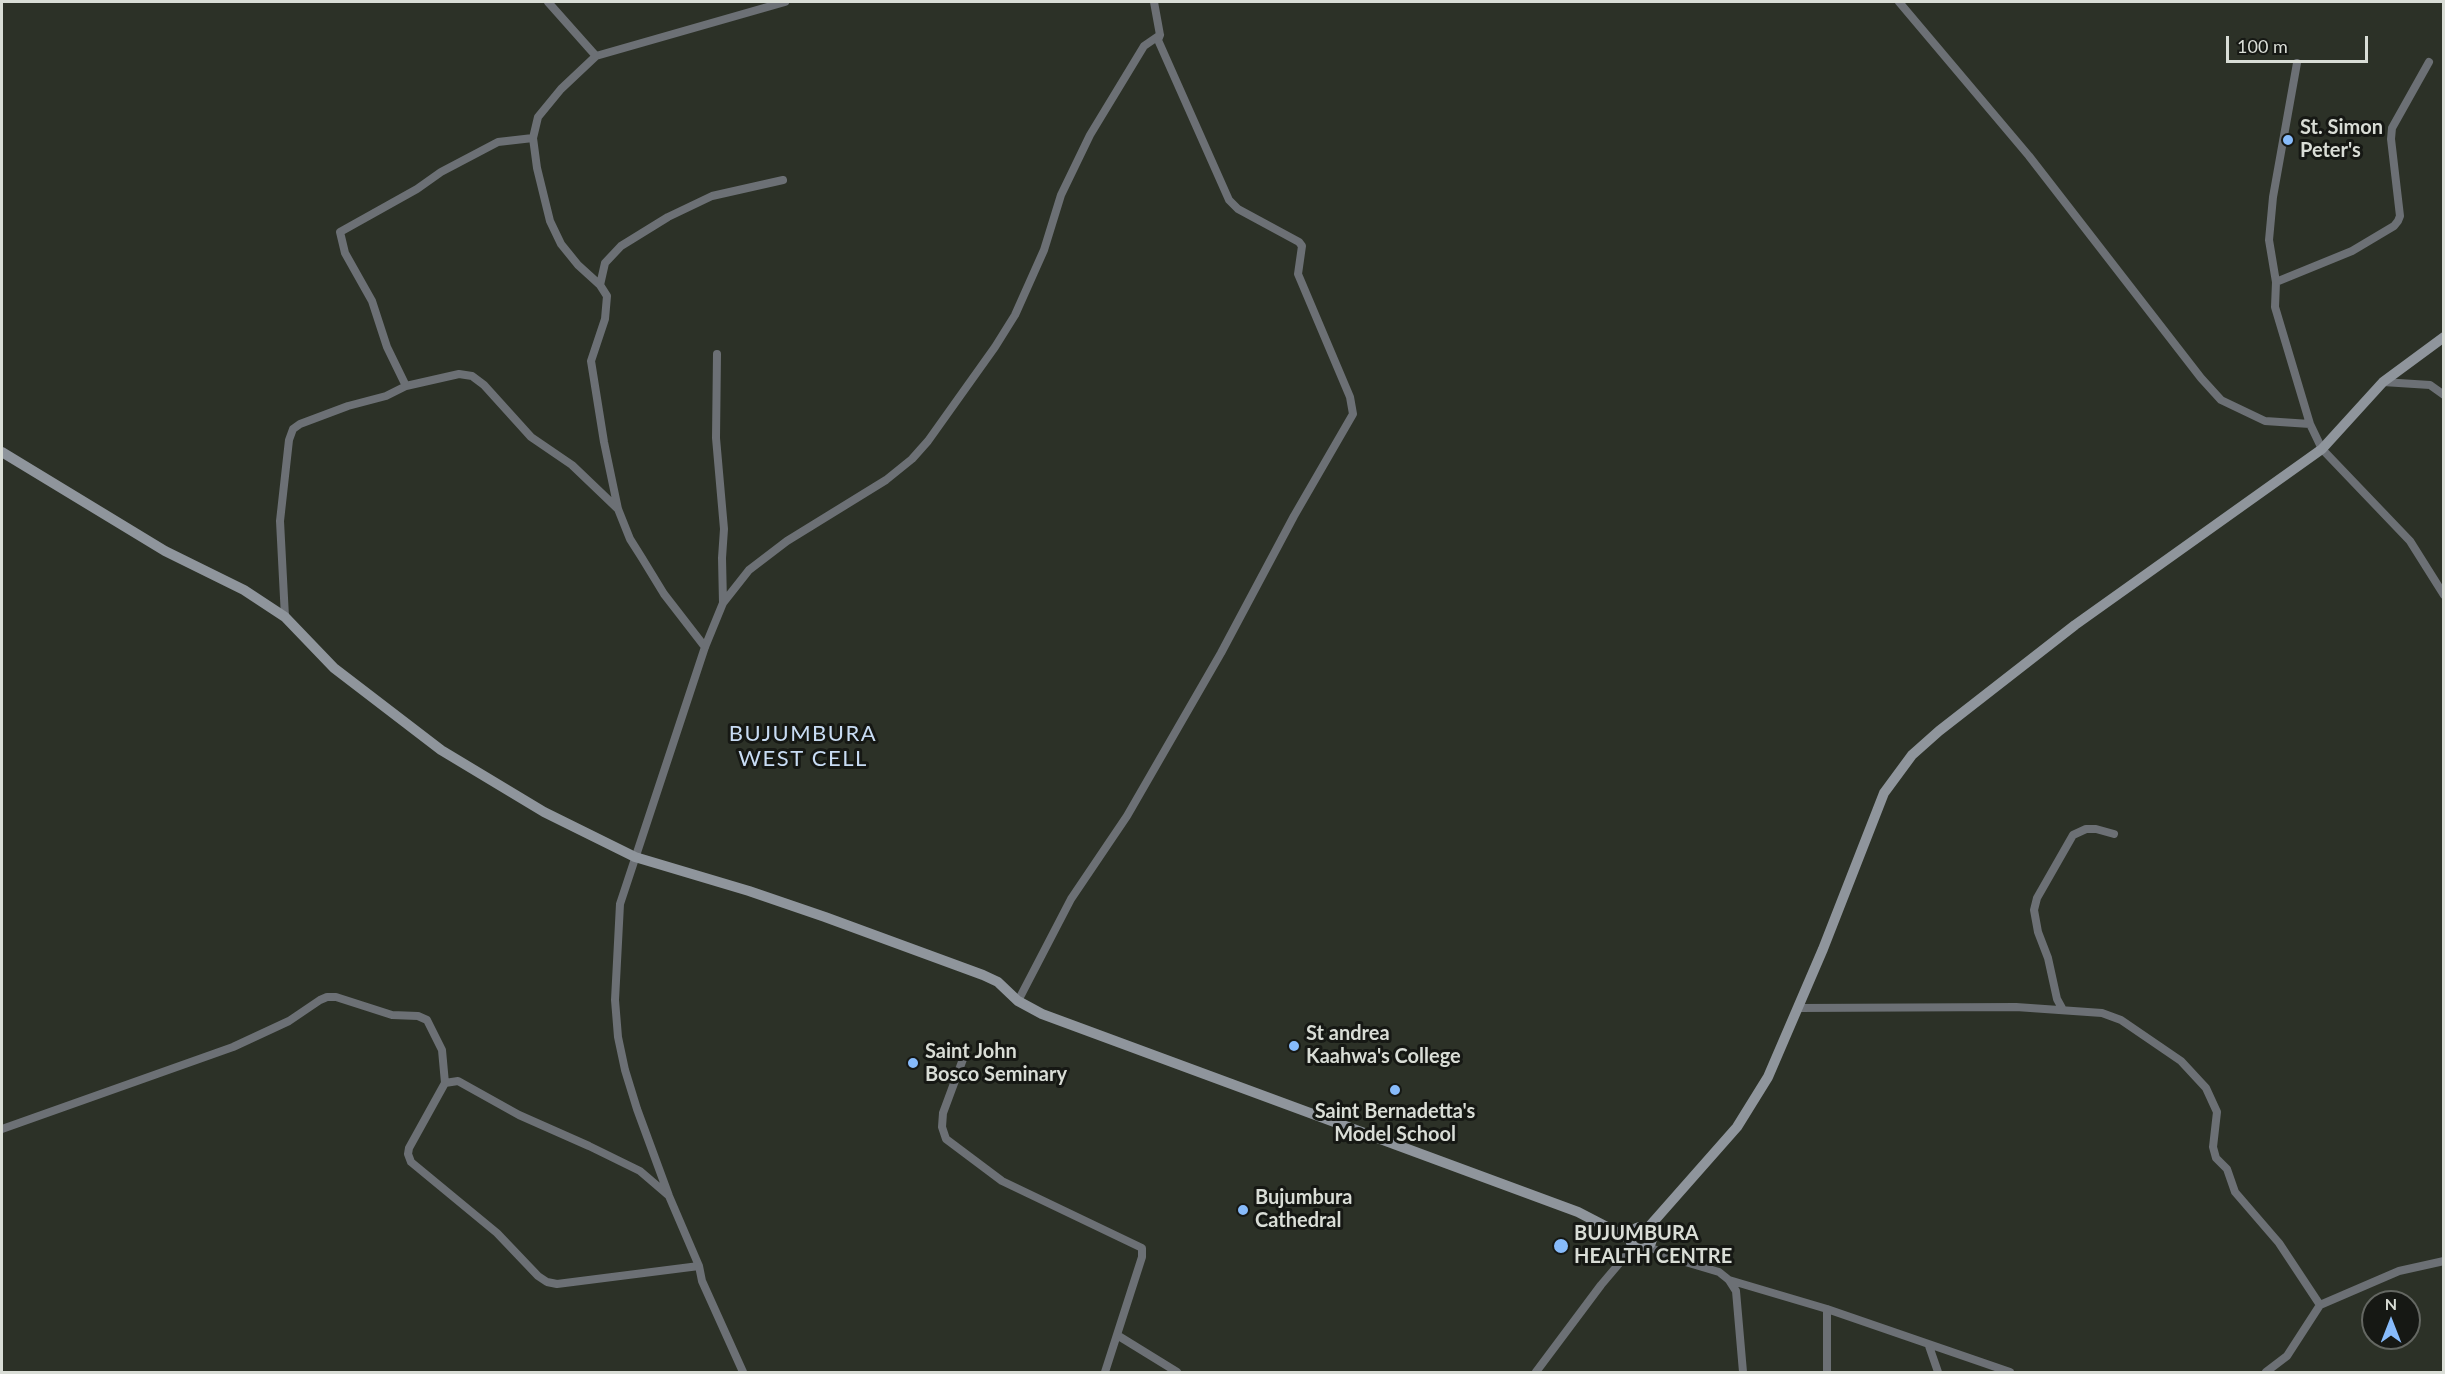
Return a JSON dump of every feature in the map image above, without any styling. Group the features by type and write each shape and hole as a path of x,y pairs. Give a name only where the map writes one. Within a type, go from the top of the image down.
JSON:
{"street":[{"path":"548,2 596,56"},
{"path":"705,647 664,594 630,539 618,509 591,361 605,319 607,296 600,285 578,265 561,244 550,220 541,188 533,138 538,117 561,89 596,56 785,2"},
{"path":"1018,1001 1071,900 1127,816 1221,653 1294,516 1353,414 1350,398 1298,274 1302,246 1299,242 1238,209 1229,200 1185,96 1158,40 1160,35 1154,2"},
{"path":"1899,2 2029,156 2201,378 2221,400 2265,421 2310,424"},
{"path":"740,1372 702,1281 699,1266 669,1196 637,1109 618,1036 615,1000 620,904 705,647 723,603 749,570 787,541 886,480 912,459 928,441 1015,315 1044,249 1061,195 1090,135 1144,46 1160,35"},
{"path":"2276,282 2352,251 2394,226 2398,221 2400,216 2391,139 2392,128 2429,62"},
{"path":"2297,63 2273,197 2269,240 2276,282 2275,307 2310,424 2322,449 2410,541 2444,595"},
{"path":"406,386 387,347 372,301 345,253 340,232 417,189 441,171 498,142 533,138"},
{"path":"600,285 605,263 621,246 668,217 712,196 783,180"},
{"path":"1647,1229 1737,1127 1768,1077 1884,793 1912,755 1939,730 2075,625 2322,449 2383,382 2444,337"},
{"path":"717,354 716,438 724,529 723,603"},
{"path":"285,617 280,522 289,441 293,429 300,424 348,406 386,396 406,386 459,374 472,376 484,385 531,437 572,465 618,509"},
{"path":"2383,382 2444,386"},
{"path":"2430,385 2444,395"},
{"path":"2,452 165,551 244,591 285,617 334,668 441,750 544,812 635,857 803,909 983,975 998,982 1018,1001 1042,1014 1578,1212 1641,1249 1648,1246 1672,1258 1719,1272 1729,1280 1736,1291 1743,1372"},
{"path":"2063,1010 2057,999 2048,958 2038,932 2034,910 2037,898 2073,835 2086,829 2114,834"},
{"path":"2,1129 233,1047 289,1021 320,1000 336,997 392,1015 418,1016 427,1020 442,1050 445,1083 409,1148 408,1154 411,1162 497,1233 538,1276 547,1282 557,1284 699,1266"},
{"path":"1798,1008 2016,1007 2102,1013 2121,1020 2181,1061 2206,1088 2217,1112 2212,1147 2216,1158 2227,1169 2235,1192 2279,1243 2320,1305"},
{"path":"966,1051 943,1113 942,1127 946,1139 1002,1181 1142,1248 1142,1257 1105,1372"},
{"path":"445,1083 458,1081 519,1115 590,1146 640,1172 669,1196"},
{"path":"1536,1372 1632,1243 1631,1233 1635,1228 1647,1229 1651,1235 1648,1246"},
{"path":"2266,1372 2287,1356 2320,1305 2398,1271 2444,1261"},
{"path":"1729,1280 1827,1309 2010,1372"},
{"path":"1827,1309 1827,1372"},
{"path":"1117,1335 1177,1372"},
{"path":"1929,1346 1938,1372"}],"place":[{"name":"St. Simon Peter's","path":"2288,140"},
{"name":"St andrea Kaahwa's College","path":"1294,1046"},
{"name":"Saint John Bosco Seminary","path":"913,1063"},
{"name":"Saint Bernadetta's Model School","path":"1395,1090"},
{"name":"Bujumbura Cathedral","path":"1243,1210"},
{"name":"BUJUMBURA HEALTH CENTRE","path":"1561,1246"}],"district":[{"name":"BUJUMBURA WEST CELL","path":"803,746"}]}
